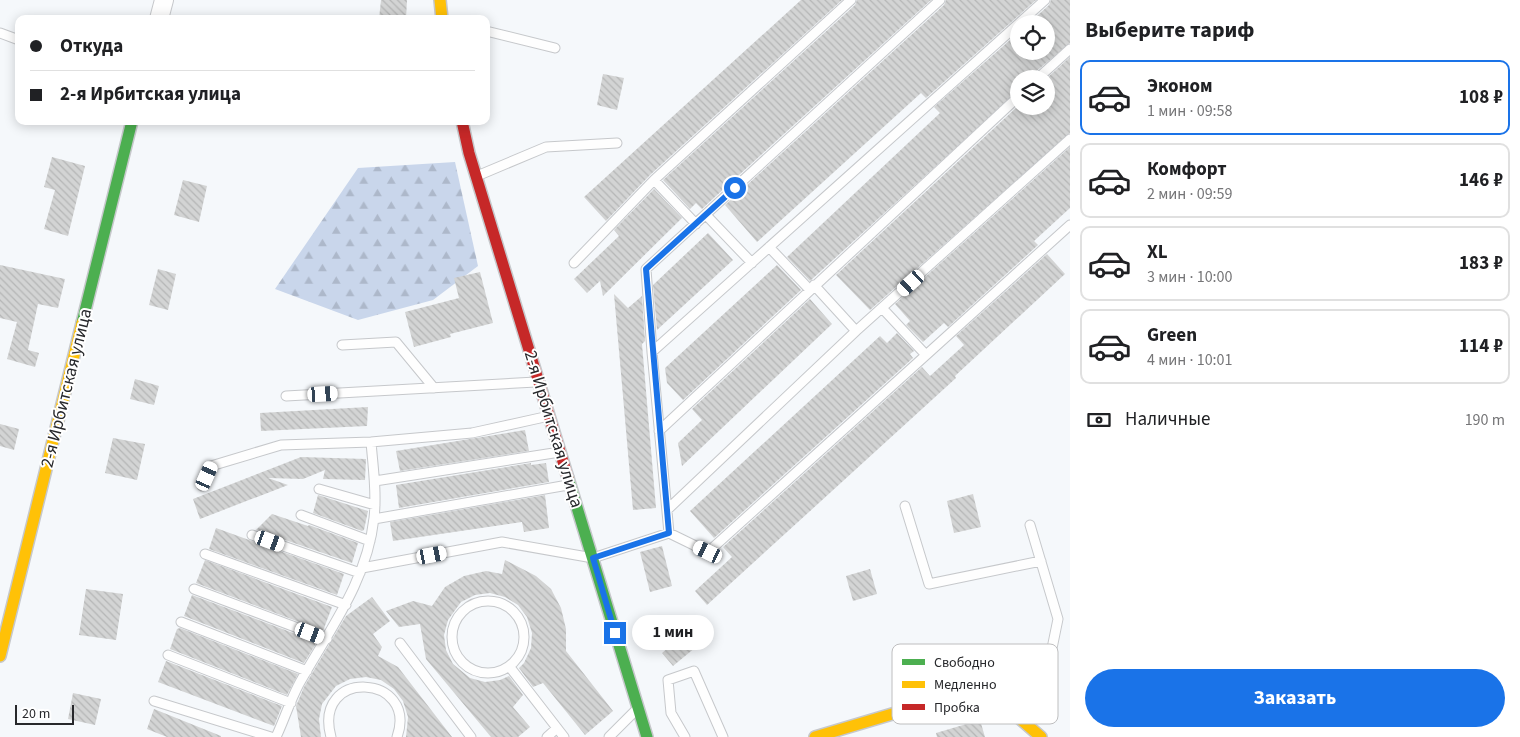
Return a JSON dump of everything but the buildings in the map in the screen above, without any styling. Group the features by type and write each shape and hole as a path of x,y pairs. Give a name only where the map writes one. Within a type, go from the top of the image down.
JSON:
{"street":[{"path":"160,15 164,0"},
{"path":"440,0 442,15"},
{"name":"2-я Ирбитская улица","path":"0,656 131,125"},
{"name":"2-я Ирбитская улица","path":"463,125 647,737"},
{"path":"815,737 892,714"},
{"path":"1026,724 1041,737"}],"lane":[{"path":"574,264 654,180 851,0"},
{"path":"669,533 646,269 940,0"},
{"path":"652,352 1045,0"},
{"path":"490,32 556,48"},
{"path":"0,33 15,39"},
{"path":"1047,70 1070,48"},
{"path":"659,431 1010,104"},
{"path":"667,510 856,331 1070,139"},
{"path":"477,176 546,147 617,143"},
{"path":"654,180 696,224"},
{"path":"706,215 752,263"},
{"path":"252,535 361,570 502,542 593,558 669,533 708,552 1070,225"},
{"path":"769,247 856,331"},
{"path":"882,309 926,355"},
{"path":"342,345 396,342 434,388"},
{"path":"286,396 539,382"},
{"path":"202,486 211,466 281,445 371,442 472,433 550,416"},
{"path":"276,737 307,671 346,605 361,570 370,541 374,519 375,505 371,442"},
{"path":"374,481 561,452"},
{"path":"374,519 571,485"},
{"path":"319,489 375,505"},
{"path":"905,506 929,584 1041,561"},
{"path":"301,516 370,541"},
{"path":"1030,525 1058,619 1053,644"},
{"path":"205,554 346,605"},
{"path":"194,589 327,639"},
{"path":"488,601 500,603 511,609 519,619 524,631 524,644 519,656 509,666 500,672 488,674 475,672 462,663 455,652 452,640 456,619 464,609 476,603 488,601"},
{"path":"181,622 307,671"},
{"path":"400,643 471,737"},
{"path":"168,655 291,702"},
{"path":"509,666 564,737"},
{"path":"685,737 670,713 668,680 694,671 723,737"},
{"path":"331,737 327,725 332,704 340,694 351,688 364,685 382,691 396,704 400,716 397,737"},
{"path":"154,701 271,737"},
{"path":"609,737 638,708"},
{"path":"547,737 557,728"}],"green space":[{"path":"455,162 478,266 433,300 358,320 275,289 358,168"}],"traffic: fast":[{"path":"82,323 131,125"},
{"path":"568,478 647,737"}],"traffic: slow":[{"path":"440,0 442,15"},
{"path":"0,656 82,323"},
{"path":"815,737 892,714"},
{"path":"1026,724 1041,737"}],"traffic: jam":[{"path":"463,125 469,153 568,478"}],"route":[{"path":"615,633 593,558 669,533 646,269 735,188"}]}
